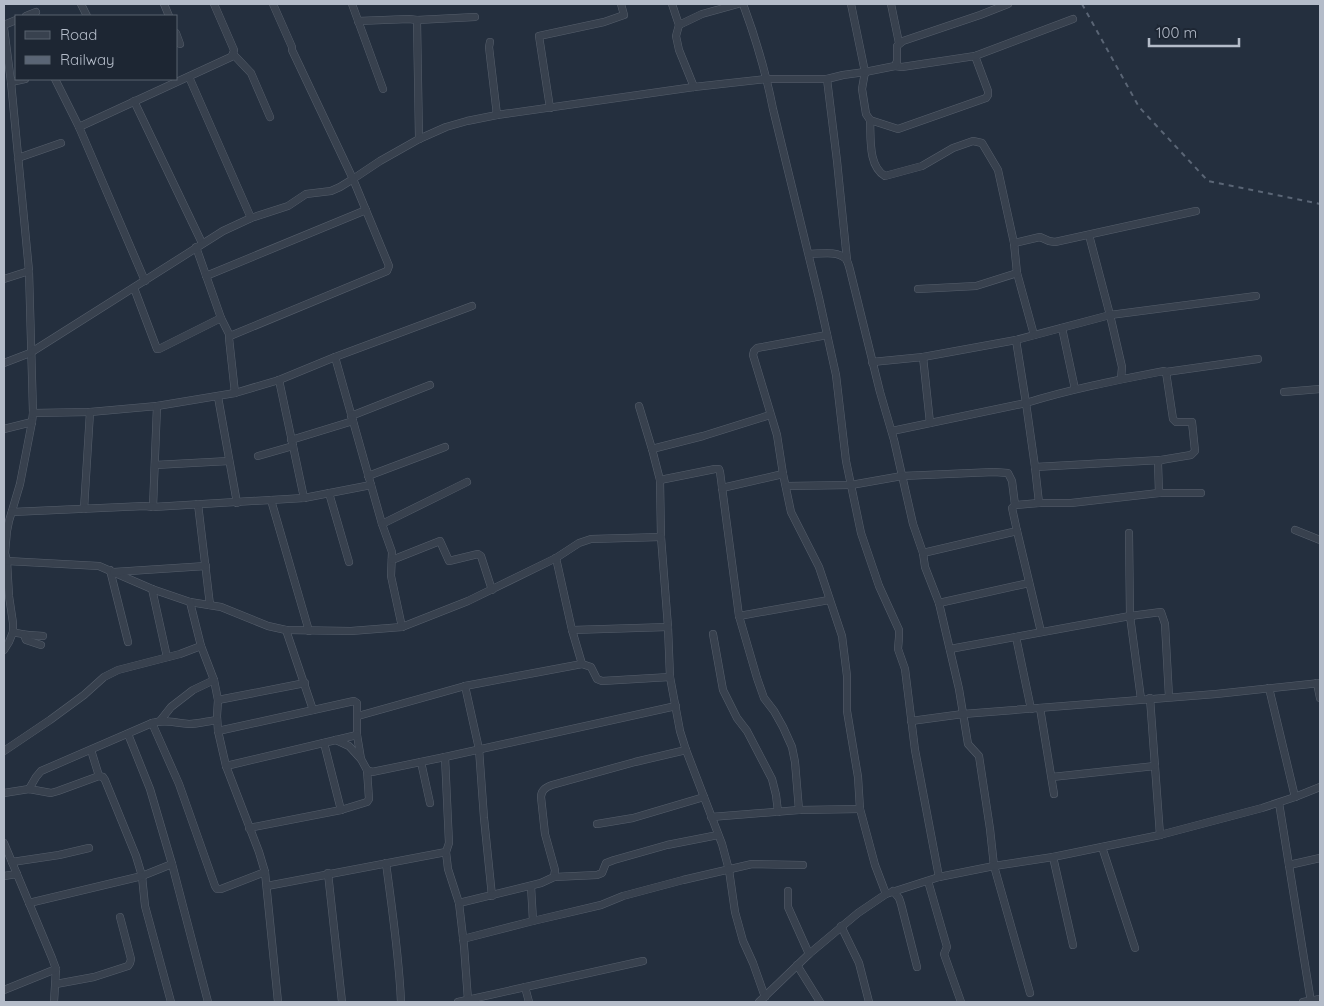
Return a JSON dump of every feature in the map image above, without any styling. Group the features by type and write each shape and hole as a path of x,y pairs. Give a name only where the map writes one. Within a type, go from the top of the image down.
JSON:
{"street":[{"path":"79,127 231,57 234,50 214,4"},
{"path":"230,336 387,272 389,266 353,179 292,50 273,4"},
{"path":"352,4 383,89"},
{"path":"550,108 539,36 604,22 624,15 621,4"},
{"path":"672,4 679,25 676,36 679,50 694,86"},
{"path":"679,25 702,14 738,4"},
{"path":"743,4 757,42 767,79 827,334 838,384 846,461 864,543 879,586 898,630 898,649 905,669 922,796 939,877"},
{"path":"851,4 865,72 862,89 866,114 870,120 873,159 879,172 886,176 922,166 953,148 973,140 982,143 998,170 1014,243 1017,273 1034,335"},
{"path":"891,4 899,44 897,46 895,66"},
{"path":"899,44 1008,4"},
{"path":"28,15 36,12"},
{"path":"358,21 475,17"},
{"path":"416,20 419,139"},
{"path":"4,363 30,353 223,231 251,218 288,206 306,194 330,190 353,179 419,139 446,127 497,115 694,86 767,79 827,79 895,66 902,67 975,56 1073,20"},
{"path":"4,26 29,271 32,413 20,484 9,521 4,553 7,561 6,598 13,623 13,632 4,650"},
{"path":"178,38 180,44"},
{"path":"490,42 489,48 497,115"},
{"path":"233,54 251,73 270,117"},
{"path":"870,120 898,129 986,98 988,90 975,56"},
{"path":"189,76 251,218"},
{"path":"827,79 847,260 881,398 892,431 913,524 923,553 925,567 939,603 950,649 968,744 979,756 994,866 1030,993"},
{"path":"11,82 20,80"},
{"path":"56,80 79,127 145,281"},
{"path":"4,97 12,95"},
{"path":"134,101 199,245 206,276 221,318 230,336 235,394"},
{"path":"18,158 61,143"},
{"path":"206,276 366,210"},
{"path":"1014,243 1040,237 1056,242 1196,211"},
{"path":"1089,234 1122,367 1121,379"},
{"path":"809,254 832,253 840,255 847,260"},
{"path":"4,279 29,271"},
{"path":"918,289 976,286 1017,273"},
{"path":"134,288 157,349 221,318"},
{"path":"872,362 923,357 1016,340 1110,315 1256,296"},
{"path":"32,413 90,412 157,406 235,394 279,380 472,306"},
{"path":"1062,328 1075,389"},
{"path":"827,334 757,348 753,355 777,435 791,512 816,560 842,636 847,676 847,711 858,777 860,809 875,865 886,894"},
{"path":"1016,340 1039,503"},
{"path":"335,357 382,524 392,552 391,576 402,627"},
{"path":"923,357 930,423"},
{"path":"892,431 1026,403 1075,389 1121,379 1164,371 1258,359"},
{"path":"1035,467 1161,460 1191,455 1195,451 1192,422 1176,422 1173,419 1166,372"},
{"path":"279,380 304,498"},
{"path":"258,456 430,385"},
{"path":"1284,392 1320,389"},
{"path":"218,397 237,503"},
{"path":"154,507 157,406"},
{"path":"638,406 660,480 661,537 670,677 680,731 722,844 729,870 735,912 743,942 753,962 765,997"},
{"path":"84,509 90,412"},
{"path":"652,449 703,436 770,415"},
{"path":"4,429 32,422"},
{"path":"368,476 445,447"},
{"path":"1159,493 1157,467 1161,460"},
{"path":"155,465 229,461"},
{"path":"660,480 715,468 719,469 739,616 764,698 774,711 792,747 799,810"},
{"path":"786,486 851,485 902,476 1008,472 1012,481 1015,505 1012,508 1041,632"},
{"path":"722,488 783,474"},
{"path":"382,524 467,482"},
{"path":"12,512 154,507 304,498 371,485"},
{"path":"329,493 349,562"},
{"path":"1015,505 1071,503 1159,493 1201,493"},
{"path":"271,500 309,631"},
{"path":"198,504 210,605"},
{"path":"1294,530 1320,540"},
{"path":"923,553 1017,531"},
{"path":"1128,533 1130,616 1141,699"},
{"path":"7,561 99,566 152,589 190,602 221,607 268,626 286,630 351,632 402,627 492,590 556,558 579,543 591,539 661,537"},
{"path":"392,560 440,540 450,561 478,554 482,556 492,590"},
{"path":"556,558 572,630 582,664"},
{"path":"111,571 206,566"},
{"path":"111,571 128,642"},
{"path":"939,603 1029,583"},
{"path":"152,589 167,657"},
{"path":"739,616 829,600"},
{"path":"190,602 201,646 214,680 218,700 218,732 226,766 265,872 268,886 278,1002"},
{"path":"950,649 1161,612 1165,624 1170,697"},
{"path":"572,630 668,628"},
{"path":"286,630 313,710"},
{"path":"13,632 42,636"},
{"path":"713,634 723,690 772,778 778,812"},
{"path":"24,635 26,640 41,645"},
{"path":"1016,637 1031,709"},
{"path":"4,751 84,695 104,677 118,670 180,654 201,646"},
{"path":"358,716 465,686 582,664 591,667 597,679 602,681 670,677"},
{"path":"160,721 171,707 193,690 214,680"},
{"path":"218,700 305,683"},
{"path":"911,721 963,714 1216,694 1318,683 1320,698"},
{"path":"465,686 479,749 492,896"},
{"path":"1269,688 1295,797"},
{"path":"1150,698 1160,835"},
{"path":"218,732 354,701 357,703 360,759"},
{"path":"367,770 372,772 445,758 676,706"},
{"path":"1040,708 1054,794"},
{"path":"29,789 41,771 152,723 174,721 190,724 217,720"},
{"path":"152,723 179,784 215,886 221,889 265,872"},
{"path":"128,734 150,789 172,864 208,1002"},
{"path":"226,766 358,735"},
{"path":"249,828 340,810 367,802 369,799 367,770 349,746 336,740"},
{"path":"324,743 340,810"},
{"path":"91,750 99,776 105,780 133,848 142,876 145,906 171,1002"},
{"path":"554,876 555,870 545,834 541,797 543,790 552,785 686,750"},
{"path":"445,758 449,843 446,852 448,869 459,903 468,1000"},
{"path":"421,762 430,803"},
{"path":"1052,777 1155,766"},
{"path":"4,793 29,789 51,793 99,776"},
{"path":"759,1002 808,954 841,926 893,891 939,877 1160,835 1279,802 1320,787"},
{"path":"597,824 632,818 704,797"},
{"path":"1279,802 1308,1002 1320,999"},
{"path":"711,817 799,810 860,809"},
{"path":"459,903 542,883 554,876 597,876 602,873 606,863 614,860 666,845 718,835"},
{"path":"4,843 56,969 54,1002"},
{"path":"1102,847 1135,948"},
{"path":"12,862 59,855 89,848"},
{"path":"268,886 328,873 446,852"},
{"path":"1053,856 1073,945"},
{"path":"1289,865 1320,858"},
{"path":"386,863 394,921 401,1002"},
{"path":"29,902 142,876 172,864"},
{"path":"463,940 600,905 682,880 752,864 803,865"},
{"path":"328,873 342,1002"},
{"path":"4,876 17,874"},
{"path":"928,881 946,947 944,954 961,1002"},
{"path":"531,886 534,921"},
{"path":"788,890 788,907 808,954"},
{"path":"893,891 901,904 917,967"},
{"path":"56,984 94,977 128,966 130,959 120,917"},
{"path":"841,926 859,963 869,1002"},
{"path":"458,1002 643,961"},
{"path":"797,965 820,1002"},
{"path":"4,990 56,969"},
{"path":"525,987 528,1002"}],"railway":[{"path":"1082,4 1139,107 1208,181 1320,204"}]}
